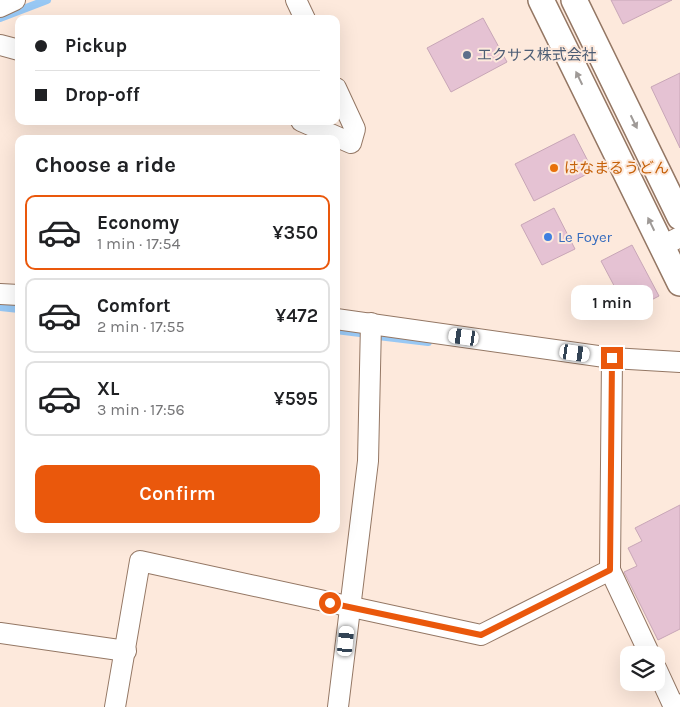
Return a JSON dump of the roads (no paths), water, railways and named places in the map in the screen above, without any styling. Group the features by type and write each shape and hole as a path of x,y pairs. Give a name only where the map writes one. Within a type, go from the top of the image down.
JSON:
{"street":[{"path":"0,7 15,0"},
{"path":"296,0 302,15"},
{"path":"541,0 671,242 680,283"},
{"path":"574,0 680,217"},
{"path":"0,45 15,49"},
{"path":"340,97 355,130 351,143 340,138"},
{"path":"311,125 333,135"},
{"path":"0,294 15,295"},
{"path":"340,319 612,358 680,362"},
{"path":"338,707 368,461 371,323"},
{"path":"612,358 610,570 646,646"},
{"path":"115,707 140,561 481,635 610,570"},
{"path":"0,633 126,651"},
{"path":"665,688 674,707"}],"waterway":[{"path":"0,18 47,0"},
{"path":"0,307 15,309"},
{"path":"340,330 360,333"},
{"path":"378,336 428,342"}],"place":[{"name":"エクサス株式会社","path":"467,55"},
{"name":"はなまるうどん","path":"554,168"},
{"name":"Le Foyer","path":"548,237"}]}
